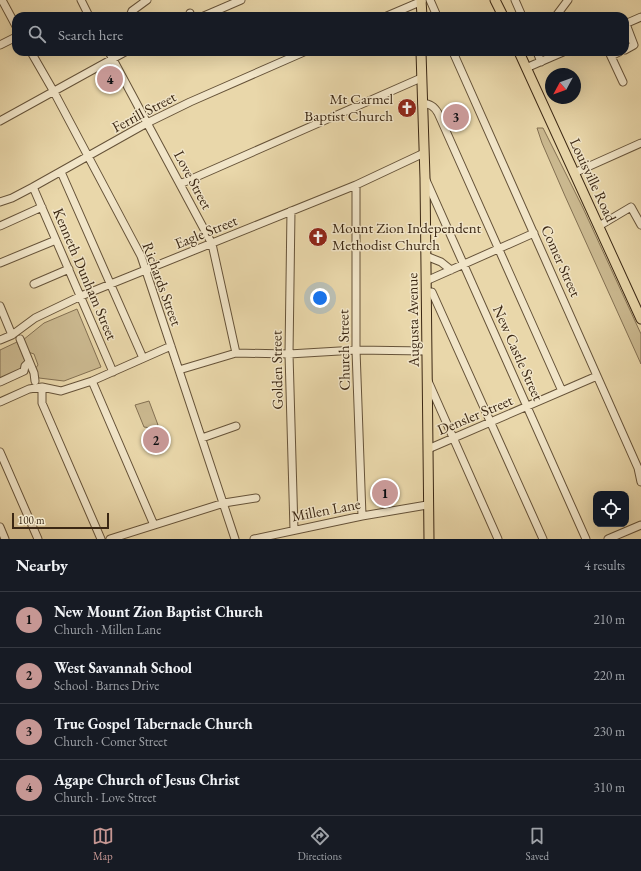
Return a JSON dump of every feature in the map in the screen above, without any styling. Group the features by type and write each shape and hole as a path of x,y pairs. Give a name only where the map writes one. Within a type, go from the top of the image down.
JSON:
{"main road":[{"path":"422,12 424,0"},
{"path":"495,0 501,12"},
{"name":"Augusta Avenue","path":"422,56 421,78 425,178 426,351 428,379 427,505 429,539"},
{"name":"Louisville Road","path":"521,56 641,319"}],"street":[{"path":"2,0 12,19"},
{"path":"80,0 87,12"},
{"path":"132,12 147,0"},
{"path":"208,12 241,0"},
{"path":"396,12 424,0 434,12"},
{"path":"515,0 520,12"},
{"path":"559,12 568,0"},
{"path":"629,22 641,17"},
{"path":"629,33 634,45 629,48"},
{"path":"0,45 12,39"},
{"name":"Richards Street","path":"33,56 141,256 235,539"},
{"name":"Love Street","path":"111,56 212,244 236,353"},
{"path":"0,121 118,56"},
{"name":"Ferrill Street","path":"0,202 12,198 33,187 190,102 295,56"},
{"name":"Comer Street","path":"455,56 638,468 641,482"},
{"path":"539,56 541,62"},
{"path":"526,68 554,56"},
{"path":"611,56 623,82"},
{"path":"180,184 421,78"},
{"path":"422,103 435,107 438,113 562,392"},
{"path":"574,173 641,143"},
{"name":"Eagle Street","path":"0,340 12,335 35,318 80,296 212,244 356,184 424,152"},
{"path":"61,172 143,358"},
{"name":"New Castle Street","path":"425,178 586,539"},
{"name":"Church Street","path":"356,184 356,350 362,516"},
{"name":"Kenneth Dunham Street","path":"33,187 113,372"},
{"path":"0,226 42,207"},
{"path":"599,226 631,207 641,225"},
{"name":"Golden Street","path":"290,211 289,354 294,530"},
{"path":"426,281 534,233"},
{"path":"0,263 56,240"},
{"path":"426,256 441,262 451,270"},
{"path":"34,284 68,269"},
{"path":"426,292 432,292 543,539"},
{"path":"0,306 12,335"},
{"path":"20,339 34,373 35,381"},
{"path":"0,402 29,389 42,387 61,391 92,381 171,346"},
{"path":"179,370 236,353 289,354 356,350 426,351"},
{"path":"0,382 24,371 25,366 29,362"},
{"path":"24,371 29,374 34,373"},
{"name":"Densler Street","path":"428,449 597,376"},
{"path":"428,379 498,539"},
{"path":"92,381 154,525"},
{"path":"42,387 42,403 101,539"},
{"path":"202,438 236,426"},
{"path":"0,452 38,539"},
{"path":"110,539 224,503 256,498"},
{"name":"Millen Lane","path":"254,539 362,516 427,505"},
{"path":"608,539 641,525"},
{"path":"0,527 5,539"}],"shaded area":[{"path":"537,128 543,128 583,208 641,334 641,364 565,196"},
{"path":"77,309 101,367 64,381 39,378 35,369 38,365 34,354 28,352 23,340 44,323"},
{"path":"17,342 26,363 23,369 0,379 0,350"},
{"path":"149,401 158,425 151,428 144,427 135,405"}],"place":[{"name":"Agape Church of Jesus Christ","path":"110,79"},
{"name":"Mt Carmel Baptist Church","path":"407,108"},
{"name":"True Gospel Tabernacle Church","path":"456,117"},
{"name":"Mount Zion Independent Methodist Church","path":"318,237"},
{"name":"West Savannah School","path":"156,440"},
{"name":"New Mount Zion Baptist Church","path":"385,493"}]}
